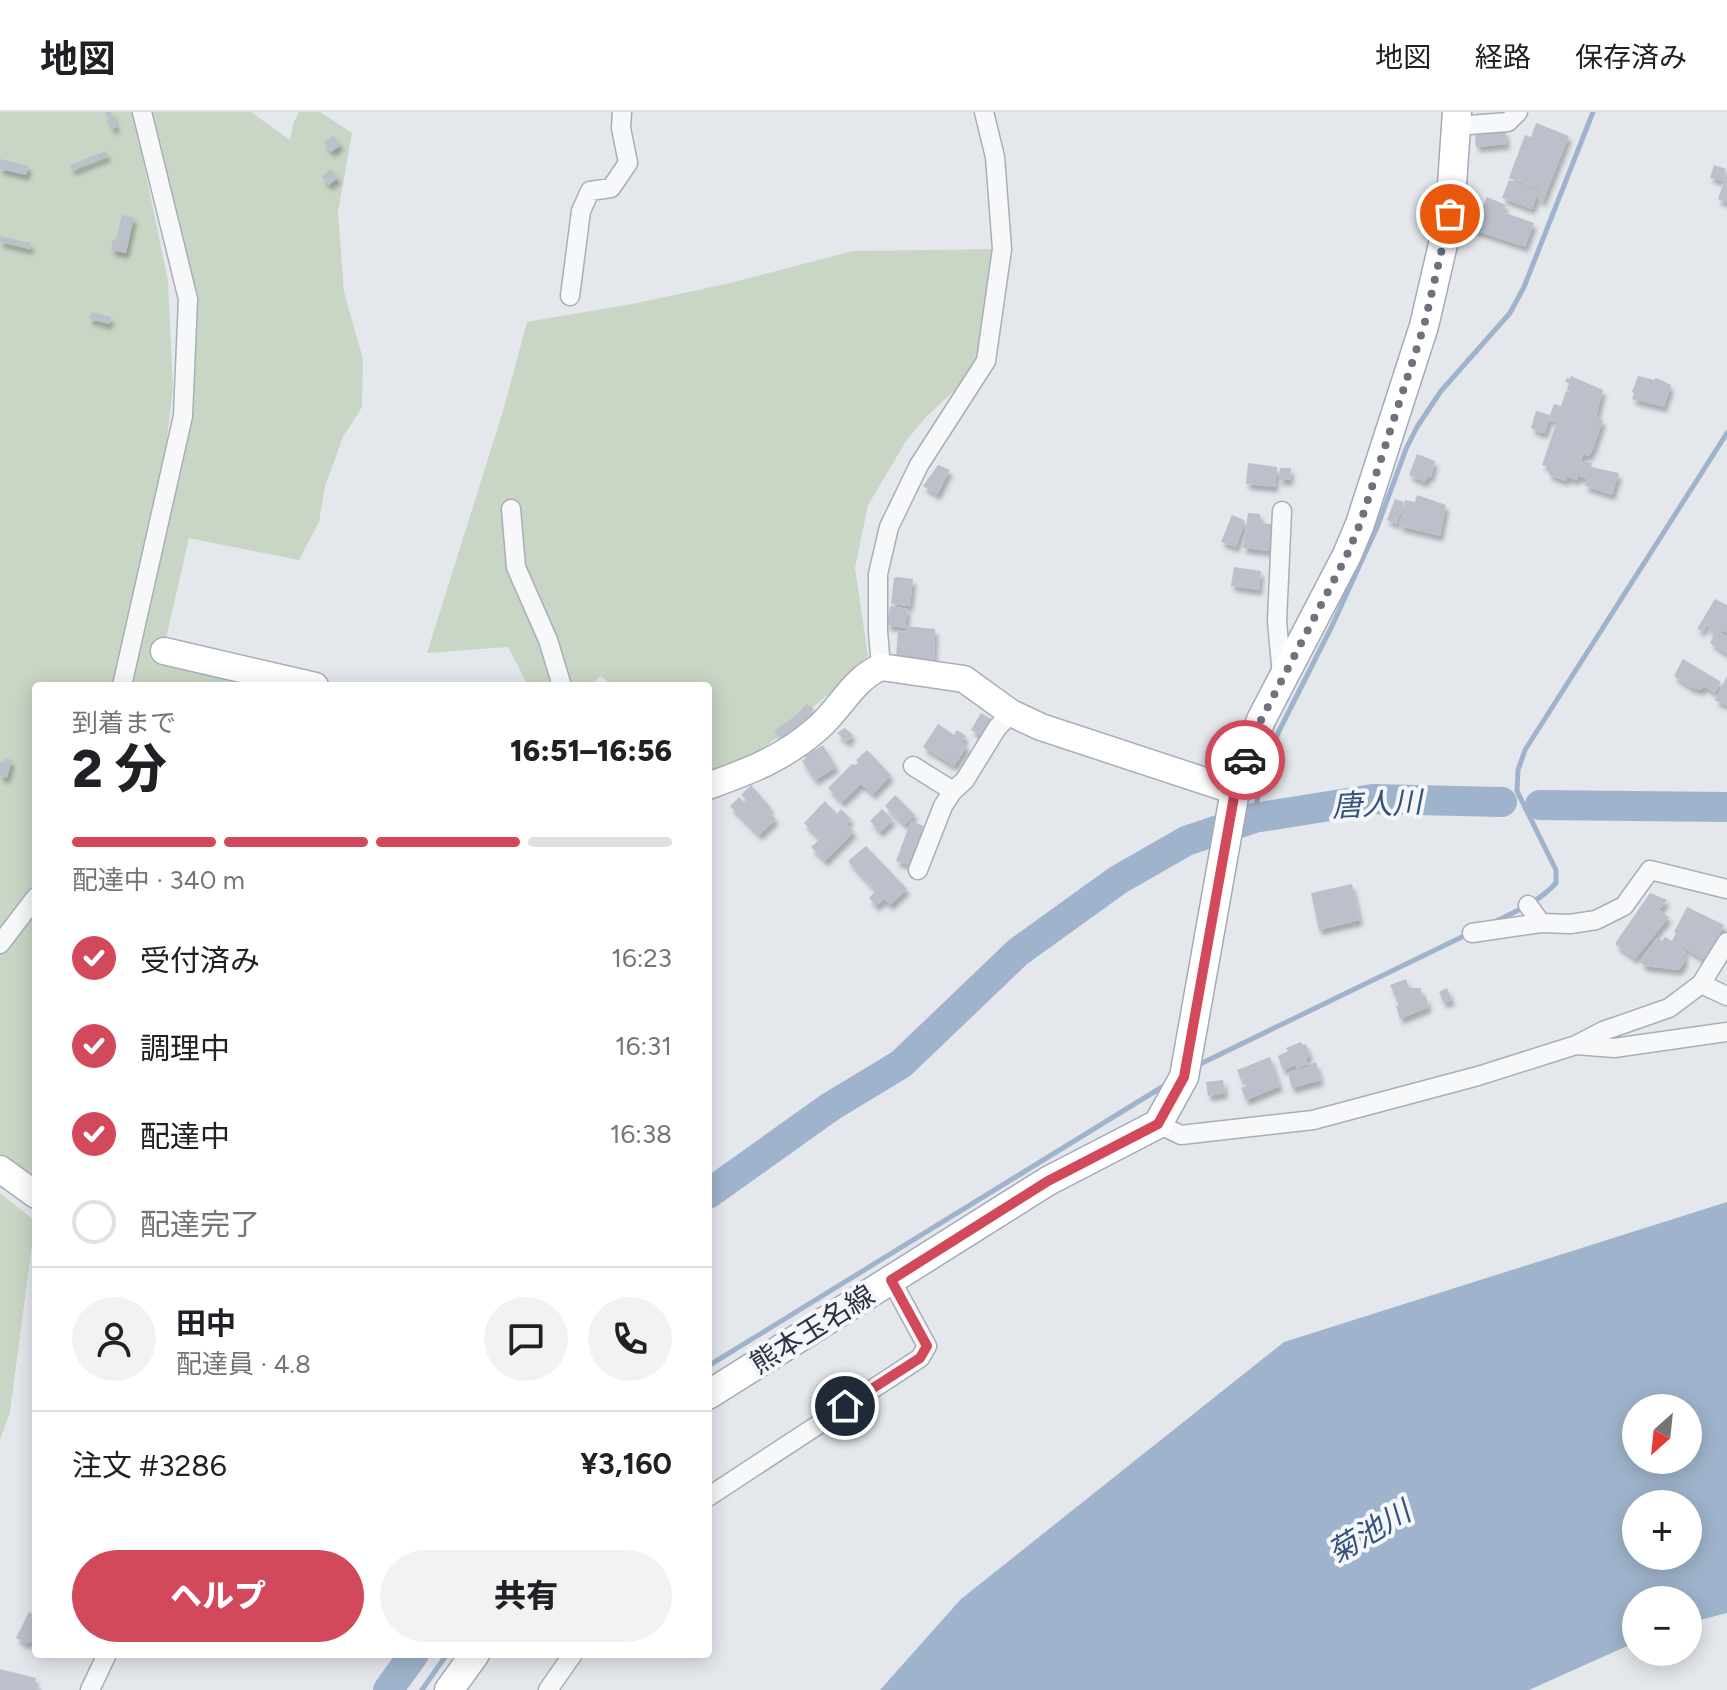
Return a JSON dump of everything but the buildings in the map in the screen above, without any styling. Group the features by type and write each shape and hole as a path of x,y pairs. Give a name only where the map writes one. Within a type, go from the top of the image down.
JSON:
{"main road":[{"path":"1158,1124 1184,1077 1234,798 1249,745 1360,524 1424,326 1450,214 1456,119"},
{"name":"熊本玉名線","path":"712,1392 1048,1181 1158,1124"},
{"path":"449,1690 472,1658"}],"street":[{"path":"123,682 183,416 188,299 142,112"},
{"path":"570,296 581,211 590,191 611,188 628,163 621,128 622,112"},
{"path":"881,667 878,574 889,527 919,465 986,361 1002,249 995,157 984,112"},
{"path":"1456,119 1508,122 1518,112"},
{"path":"511,509 516,567 548,640 560,682"},
{"path":"1282,511 1277,621 1282,679"},
{"path":"164,651 298,682"},
{"path":"712,785 766,765 819,727 858,682 881,667 964,679 1011,713 1041,727 1234,798"},
{"path":"918,870 943,806 965,780 997,728 1011,713"},
{"path":"913,766 953,791"},
{"path":"1472,933 1541,923 1570,924 1596,920 1624,906 1650,870 1727,889"},
{"path":"0,944 32,902"},
{"path":"1528,905 1541,923"},
{"path":"1158,1124 1181,1135 1313,1120 1478,1076 1576,1045 1603,1031 1669,1008 1701,984 1727,942"},
{"path":"1701,984 1727,996"},
{"path":"1576,1045 1614,1048 1727,1032"},
{"path":"0,1169 32,1192"},
{"path":"712,1494 920,1358 927,1346 891,1280"},
{"path":"90,1690 105,1658"},
{"path":"548,1690 570,1658"}],"green space":[{"path":"0,112 133,112 168,281 173,388 156,531 186,337 145,112 251,112 290,140 299,112 320,112 352,133 338,212 344,292 363,359 362,407 343,437 325,486 319,522 299,560 189,538 162,656 256,682 32,682 32,1192 0,1169"},
{"path":"1002,249 986,361 925,418 906,441 868,505 855,568 868,656 836,688 752,758 712,771 712,682 608,682 601,676 594,682 526,682 508,647 427,653 503,411 527,322 726,284 853,251"},
{"path":"0,1193 32,1219 32,1244 10,1412 0,1440"}],"water":[{"name":"菊池川","path":"1727,1202 1727,1613 1702,1619 1702,1586 1622,1586 1622,1648 1529,1690 880,1690 961,1599 1284,1342"}],"waterway":[{"path":"1254,818 1262,773 1279,731 1378,525 1406,449 1441,391 1510,313 1524,287 1593,112"},
{"path":"1492,923 1518,911 1556,883 1556,870 1517,791 1518,770 1525,750 1727,433"},
{"path":"712,1191 830,1107 901,1064 1018,952 1118,880 1186,841 1254,818 1373,799 1502,802"},
{"name":"唐人川","path":"1540,805 1727,807"},
{"path":"1196,1066 1468,934"},
{"path":"712,1364 1167,1084"},
{"path":"388,1690 411,1658"},
{"path":"422,1690 444,1658"}],"way so far":[{"path":"1245,760 1261,720 1360,524 1424,326 1450,214"}],"route":[{"path":"845,1406 920,1358 927,1346 891,1280 1048,1181 1158,1124 1184,1077 1235,791 1245,760"}]}
